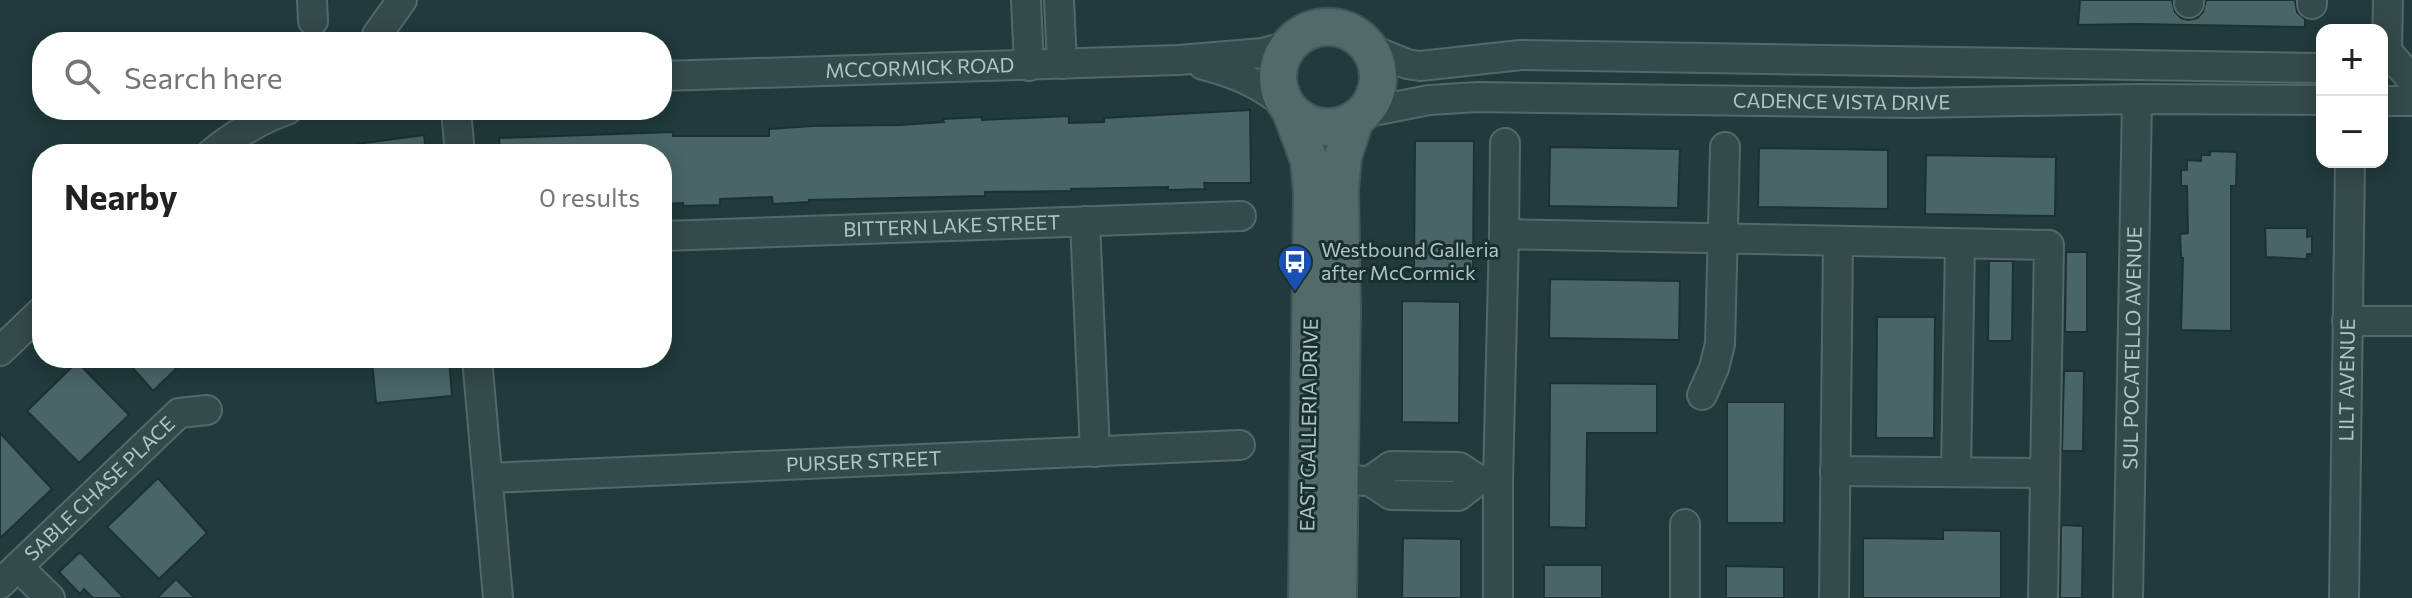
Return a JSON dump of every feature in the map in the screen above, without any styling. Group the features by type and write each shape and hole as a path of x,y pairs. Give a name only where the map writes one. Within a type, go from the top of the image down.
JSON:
{"main road":[{"path":"1312,0 1311,11 1281,59 1278,76 1281,96 1288,108 1307,124 1317,127 1336,127 1359,116 1370,105 1377,85 1376,64 1354,30 1347,0"},
{"path":"1293,41 1312,29 1333,27 1347,31 1365,44"},
{"name":"EAST GALLERIA DRIVE","path":"1288,108 1309,160 1312,192 1307,598"},
{"name":"EAST GALLERIA DRIVE","path":"1338,598 1355,481 1342,299 1340,189 1343,156 1359,116"}],"street":[{"path":"381,32 402,0"},
{"path":"1026,0 1029,66"},
{"path":"1059,0 1062,64"},
{"path":"2388,0 2387,51 2401,72"},
{"name":"MCCORMICK ROAD","path":"672,76 1179,60 1263,53 1293,41"},
{"name":"CADENCE VISTA DRIVE","path":"1365,44 1399,61 1420,66 1521,55 2316,68"},
{"name":"MCCORMICK ROAD","path":"1179,60 1224,70 1256,83 1288,108"},
{"path":"2292,100 2316,95"},
{"name":"CADENCE VISTA DRIVE","path":"1359,116 1429,100 1478,97 1913,103 2316,100"},
{"name":"SUL POCATELLO AVENUE","path":"2128,598 2137,99"},
{"path":"2388,101 2412,101"},
{"path":"224,144 266,120"},
{"path":"457,120 459,144"},
{"path":"1498,598 1488,480 1504,234 1505,143"},
{"path":"1702,395 1720,344 1725,147"},
{"name":"LILT AVENUE","path":"2344,598 2350,168"},
{"name":"BITTERN LAKE STREET","path":"672,236 1241,216"},
{"path":"1085,221 1095,452"},
{"path":"1504,234 2049,245 2043,598"},
{"path":"1834,598 1838,242"},
{"path":"1956,472 1960,244"},
{"path":"0,351 32,321"},
{"path":"2347,321 2412,321"},
{"path":"478,368 498,598"},
{"name":"SABLE CHASE PLACE","path":"7,572 179,413 207,410"},
{"name":"PURSER STREET","path":"488,478 1240,445"},
{"path":"1835,471 2045,473"},
{"path":"1355,481 1391,495 1458,496 1488,480"},
{"path":"1685,524 1685,598"},
{"path":"7,572 50,598"}],"building":[{"path":"2080,0 2172,0 2175,12 2188,20 2197,18 2203,12 2206,0 2295,0 2297,12 2305,19 2305,27 2078,25"},
{"path":"1250,110 1251,183 1204,183 1205,189 1071,189 985,192 985,196 809,200 773,204 772,197 720,199 720,205 683,206 683,203 672,204 672,144 499,144 499,138 673,132 673,136 769,136 769,129 812,126 900,125 982,117 982,120 1069,116 1069,123 1104,122 1104,118"},
{"path":"424,135 425,144 357,144"},
{"path":"1415,141 1474,141 1473,272 1414,271"},
{"path":"1550,147 1680,149 1678,208 1549,206"},
{"path":"1759,148 1888,150 1888,209 1758,207"},
{"path":"2210,151 2237,152 2236,186 2231,186 2231,331 2181,330 2183,258 2180,234 2188,233 2187,186 2181,186 2181,170 2187,170 2187,160 2201,161 2201,155 2210,155"},
{"path":"1926,155 2056,157 2055,216 1925,214"},
{"path":"2265,228 2307,228 2307,237 2312,236 2312,254 2307,254 2307,259 2266,257"},
{"path":"2066,252 2087,252 2087,332 2065,332"},
{"path":"1989,261 2013,261 2012,341 1988,341"},
{"path":"1550,279 1680,281 1679,340 1549,338"},
{"path":"1402,301 1460,302 1459,423 1402,422"},
{"path":"1877,317 1935,317 1934,438 1876,438"},
{"path":"71,368 83,368 129,415 79,463 27,411"},
{"path":"133,368 175,368 176,369 153,391"},
{"path":"373,368 450,368 452,396 376,403"},
{"path":"2064,371 2084,371 2083,451 2062,451"},
{"path":"1550,383 1657,384 1657,433 1587,433 1586,528 1549,527"},
{"path":"1727,402 1785,402 1784,523 1727,523"},
{"path":"0,433 52,489 0,538"},
{"path":"158,478 207,533 159,579 107,527"},
{"path":"2061,525 2083,526 2082,598 2060,598"},
{"path":"1943,530 2001,531 2001,598 1863,598 1863,538 1943,539"},
{"path":"1403,538 1461,539 1461,598 1402,598"},
{"path":"80,552 124,598 93,598 84,589 80,594 59,572"},
{"path":"1544,565 1602,565 1602,598 1544,598"},
{"path":"1726,566 1784,567 1784,598 1726,598"},
{"path":"176,579 195,598 157,598"}],"place":[{"name":"Westbound Galleria after McCormick","path":"1295,293"}]}
